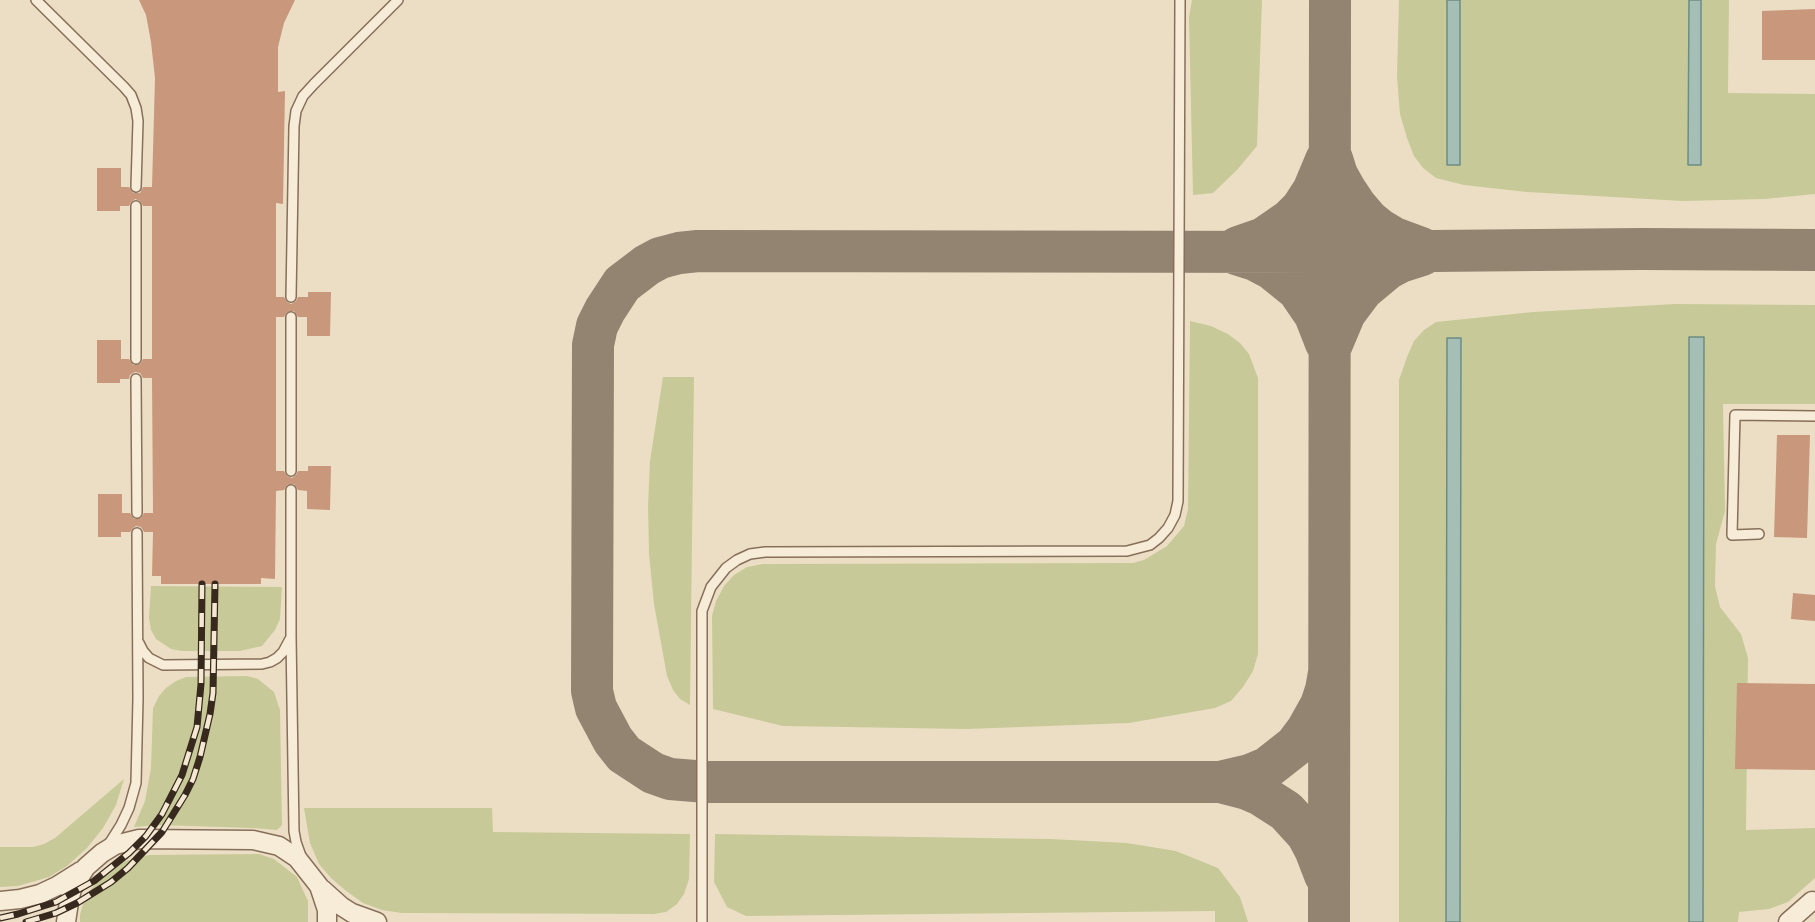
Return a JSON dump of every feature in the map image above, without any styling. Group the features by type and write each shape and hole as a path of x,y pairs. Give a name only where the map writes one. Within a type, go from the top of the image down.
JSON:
{"street":[{"path":"0,901 40,894 72,878 102,853 116,845 139,839 253,840 267,842 289,852 308,869 319,886 327,910 327,922"},
{"path":"66,922 72,889 86,867"},
{"path":"319,886 352,913 378,922"},
{"path":"1788,922 1814,900"},
{"path":"1800,922 1814,900"}],"lane":[{"path":"36,0 131,95 138,121 136,187"},
{"path":"291,297 296,111 303,96 314,84 398,0"},
{"path":"702,922 702,611 711,587 726,568 750,554 765,552 1127,551 1150,544 1159,538 1175,515 1179,489 1180,0"},
{"path":"136,206 136,359"},
{"path":"291,317 291,471"},
{"path":"136,378 137,513"},
{"path":"1759,534 1732,535 1735,415 1815,416"},
{"path":"291,490 294,831 301,857 308,869"},
{"path":"102,853 121,825 129,808 136,783 138,762 137,532"},
{"path":"138,640 146,655 163,665 262,664 277,658 283,652 291,636"}],"green space":[{"path":"1192,0 1262,0 1257,146 1237,170 1213,193 1193,195 1189,17"},
{"path":"1399,0 1447,0 1447,165 1460,164 1460,0 1729,0 1728,93 1815,94 1815,194 1765,199 1682,201 1527,192 1464,185 1436,178 1423,168 1414,156 1400,114 1397,77"},
{"path":"1675,304 1815,305 1815,404 1723,404 1725,511 1716,544 1715,586 1720,607 1741,634 1748,658 1746,830 1815,828 1815,878 1788,902 1769,909 1739,912 1738,922 1399,922 1399,380 1414,341 1436,322 1533,312"},
{"path":"1190,321 1211,326 1240,343 1249,354 1258,378 1258,654 1253,671 1231,701 1215,708 1129,723 967,729 783,726 713,709 712,616 716,601 724,586 734,575 747,567 763,564 1133,563 1144,560 1167,546 1184,526 1188,509"},
{"path":"663,377 694,377 690,705 680,699 667,676 654,604 649,554 650,461"},
{"path":"151,586 282,587 280,619 275,630 262,646 240,651 171,649 156,639 151,630 149,618"},
{"path":"247,676 258,679 274,692 280,710 282,825 277,830 159,825 134,827 145,801 151,768 153,708 159,696 166,688 186,677"},
{"path":"124,779 116,805 103,828 87,848 67,866 49,877 18,886 0,887 0,847 33,847 55,838"},
{"path":"304,808 492,808 493,832 690,834 689,879 684,894 677,904 666,912 654,914 402,913 382,910 363,903 345,890 319,864 310,843"},
{"path":"715,834 1051,839 1127,843 1176,851 1218,868 1240,897 1248,922 1215,922 1215,911 746,916 727,907 714,882"},
{"path":"259,854 274,859 297,877 308,901 308,922 80,922 85,896 106,872 122,862 149,855"}],"water":[{"path":"1447,0 1460,0 1460,165 1447,165"},
{"path":"1689,0 1701,0 1701,165 1688,165"},
{"path":"1689,337 1704,337 1703,922 1689,922"},
{"path":"1447,338 1461,338 1460,922 1446,922"}],"building":[{"path":"139,0 295,0 284,23 278,47 278,92 285,91 283,204 276,203 276,297 284,297 291,304 298,297 308,297 308,292 331,292 330,336 307,336 307,317 298,317 294,311 287,312 284,317 276,317 276,471 284,471 292,478 298,471 308,471 308,466 331,466 330,510 307,509 307,491 298,490 294,484 287,485 284,490 276,491 275,579 261,578 261,584 161,584 161,576 152,576 153,532 144,532 141,527 136,526 130,532 121,532 121,537 98,537 98,494 122,494 122,513 130,513 134,519 141,518 144,513 153,513 152,378 143,378 140,373 135,372 130,375 129,379 120,379 120,383 97,383 97,340 121,340 121,359 129,359 133,365 140,364 143,359 152,359 152,206 143,206 135,199 129,206 120,206 120,211 97,211 97,168 121,168 121,187 129,187 133,193 140,193 143,187 152,187 155,78 146,15"},
{"path":"1815,9 1815,60 1762,60 1762,11"},
{"path":"1777,435 1810,435 1807,538 1774,537"},
{"path":"1793,593 1815,595 1815,621 1791,619"},
{"path":"1737,683 1815,684 1815,770 1735,769"}],"taxiway":[{"path":"1329,922 1330,0"},
{"path":"1332,159 1337,175 1346,191 1368,220 1394,238 1421,248"},
{"path":"1238,247 1264,238 1290,220 1302,208 1313,191 1326,160"},
{"path":"1329,673 1321,705 1295,746 1267,768 1250,775 1220,782 707,782 670,779 653,773 624,754 613,740 596,708 592,691 593,345 597,326 622,284 647,265 660,258 698,251 1815,250"},
{"path":"1236,254 1272,269 1298,290 1315,315 1326,343"},
{"path":"1332,344 1345,313 1363,289 1387,269 1422,255"},
{"path":"1220,782 1261,795 1286,811 1307,834 1325,875"}],"railway":[{"path":"0,918 56,902 94,881 129,853 146,836 162,814 182,775 197,727 201,684 202,584"},
{"path":"26,922 56,913 111,882 128,868 162,832 185,795 200,757 213,693 215,584"}]}
